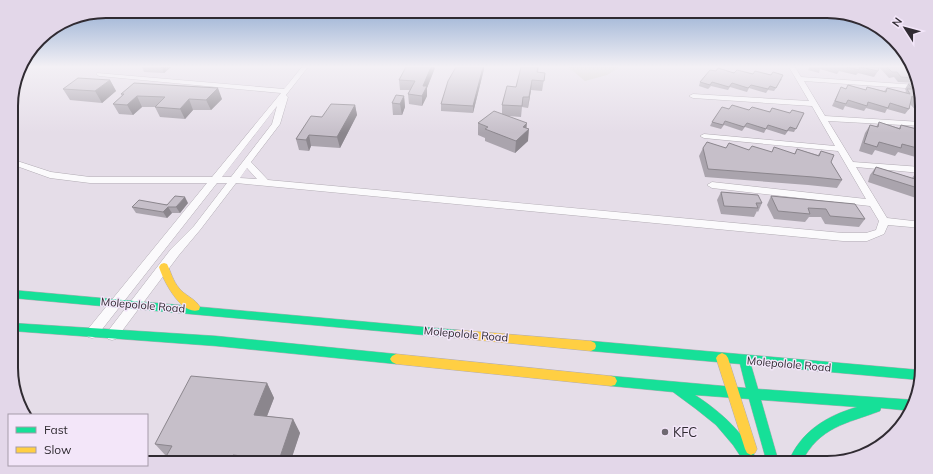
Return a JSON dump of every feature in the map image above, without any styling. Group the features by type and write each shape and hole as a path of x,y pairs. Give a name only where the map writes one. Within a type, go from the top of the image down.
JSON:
{"main road":[{"path":"164,267 170,288 184,301 200,310"},
{"name":"Molepolole Road","path":"18,295 914,375"},
{"path":"18,327 224,342 734,393 907,404"},
{"path":"722,358 753,456"},
{"path":"744,360 771,456"},
{"path":"671,386 700,403 724,422 743,444 749,456"},
{"path":"798,456 808,440 820,426 845,414 891,403"}],"street":[{"path":"265,89 286,91"},
{"path":"18,164 50,175 90,180 234,180 265,182 843,237 867,237 880,232 884,221 851,164 812,104 804,89"},
{"path":"112,335 175,252 197,228 276,124 286,91"},
{"path":"92,333 286,91"},
{"path":"693,96 812,104"},
{"path":"822,118 915,124"},
{"path":"704,136 841,149"},
{"path":"247,163 265,182"},
{"path":"851,164 915,169"},
{"path":"712,185 874,203"},
{"path":"884,221 915,224"},
{"path":"158,251 175,252"}],"building":[{"path":"65,89 98,89 95,91"},
{"path":"127,89 217,89 206,100 189,99 180,109 155,107 165,97 137,96 127,105 113,104 124,94 121,94"},
{"path":"411,89 425,89 422,96 408,94"},
{"path":"446,89 477,89 473,106 441,104"},
{"path":"506,89 530,89 529,97 523,97 522,106 502,105"},
{"path":"840,89 875,89 886,92 887,89 891,89 910,94 907,89 913,89 914,99 912,96 909,109 890,103 888,108 868,102 867,106 848,100 846,104 835,101"},
{"path":"396,95 404,96 400,104 392,103"},
{"path":"331,104 355,105 337,137 309,135 306,140 296,139 311,116 322,117"},
{"path":"732,105 749,110 752,107 770,112 772,108 790,113 792,110 804,113 796,129 790,127 787,131 768,125 766,129 747,123 744,127 725,121 723,125 712,122 722,107 729,109"},
{"path":"494,111 527,123 523,127 529,129 516,141 485,129 488,127 478,123"},
{"path":"879,122 900,129 901,125 915,128 915,147 902,144 901,148 879,142 877,147 864,143 870,125 878,127"},
{"path":"707,142 726,148 729,143 749,150 752,146 772,152 774,147 795,154 797,149 819,156 821,151 834,155 831,162 842,180 708,169 703,148"},
{"path":"876,167 915,179 915,187 873,174"},
{"path":"721,192 758,195 762,203 756,203 758,208 724,206"},
{"path":"175,196 185,197 176,207 168,207 163,212 132,207 139,200 167,205"},
{"path":"771,196 855,204 865,219 830,216 826,209 808,208 810,214 778,211"},
{"path":"191,376 267,383 254,415 293,419 280,456 166,456 172,446 155,444"}],"traffic: fast":[{"path":"18,295 457,334"},
{"path":"18,327 216,341 396,359"},
{"path":"591,346 914,375"},
{"path":"744,360 771,456"},
{"path":"611,381 734,393 907,405"},
{"path":"678,390 701,405 720,421 737,440 748,456"},
{"path":"798,456 808,440 828,425 851,414 876,407"}],"traffic: slow":[{"path":"164,267 166,274 175,290 179,295 195,307"},
{"path":"457,334 591,346"},
{"path":"722,358 751,449"},
{"path":"396,359 611,381"}],"place":[{"name":"KFC","path":"665,432"}]}
